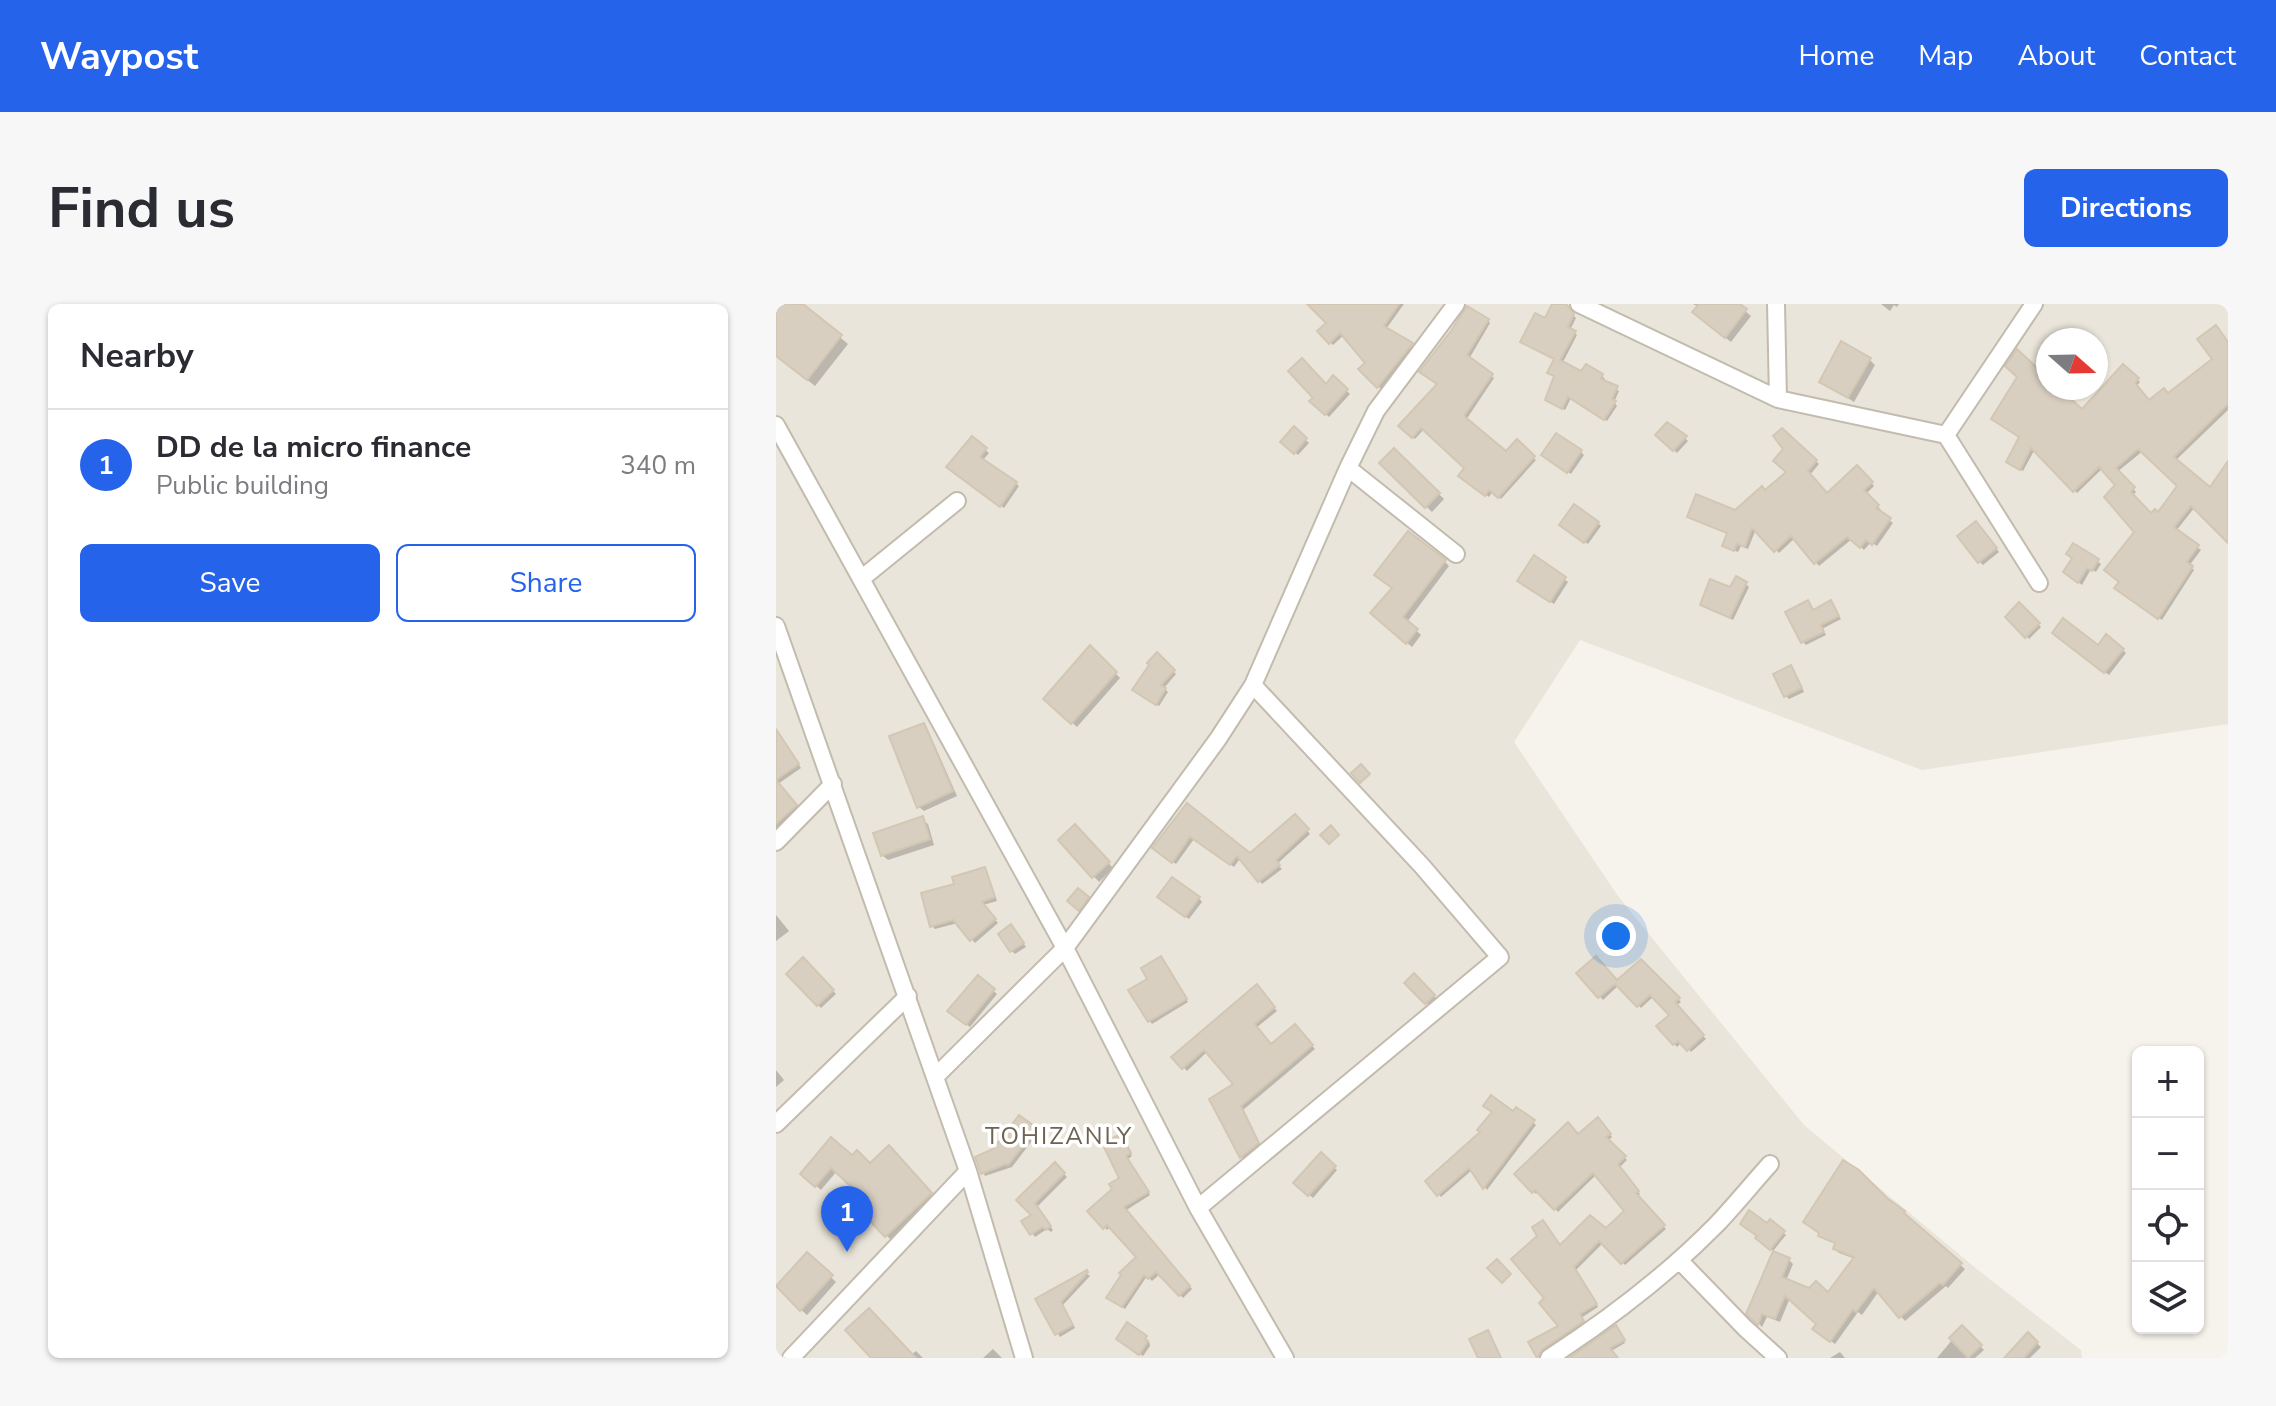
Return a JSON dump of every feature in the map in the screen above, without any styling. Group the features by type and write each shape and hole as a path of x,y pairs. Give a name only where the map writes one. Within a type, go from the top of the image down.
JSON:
{"street":[{"path":"935,1077 1065,948 1218,739 1253,685 1376,411 1456,304"},
{"path":"1579,304 1778,399 1946,435 2039,583"},
{"path":"1776,304 1778,399"},
{"path":"1946,435 2034,304"},
{"path":"776,425 1065,948 1198,1208 1285,1358"},
{"path":"1348,468 1456,554"},
{"path":"861,579 957,501"},
{"path":"776,626 968,1171 1024,1358"},
{"path":"1198,1208 1500,957 1422,866 1253,685"},
{"path":"776,842 833,784"},
{"path":"776,1124 908,996"},
{"path":"1549,1358 1596,1327 1679,1260 1718,1223 1770,1164"},
{"path":"791,1358 968,1171"},
{"path":"1679,1260 1778,1358"}],"shaded area":[{"path":"776,304 2228,304 2228,724 1922,770 1580,640 1514,742 1618,896 1804,1125 1978,1270 2081,1350 2082,1358 776,1358"}],"building":[{"path":"776,304 803,304 842,335 807,380 776,356"},
{"path":"1307,304 1399,304 1384,326 1413,343 1377,388 1358,369 1365,363 1340,333 1329,344 1317,331 1326,323"},
{"path":"1552,304 1566,304 1574,314 1568,327 1576,331 1560,360 1581,371 1586,364 1603,374 1601,379 1618,386 1612,399 1616,401 1604,420 1568,397 1562,409 1545,400 1554,376 1547,373 1554,359 1520,342 1535,313 1545,318"},
{"path":"1699,304 1740,304 1747,309 1725,338 1692,312"},
{"path":"1467,306 1489,319 1467,355 1493,374 1464,416 1506,451 1517,439 1535,456 1498,498 1489,490 1485,496 1458,476 1464,468 1421,428 1412,438 1398,426 1437,384 1419,372"},
{"path":"2216,325 2228,342 2228,404 2174,457 2210,487 2228,461 2228,543 2191,506 2174,527 2199,545 2187,562 2193,566 2158,619 2114,588 2119,582 2104,570 2134,532 2104,497 2115,485 2099,467 2073,492 2031,448 2020,470 2006,462 2019,437 1991,419 2017,377 2005,366 2017,349 2036,367 2036,400 2072,400 2082,409 2090,400 2108,400 2108,380 2123,364 2139,378 2135,383 2149,400 2164,388 2168,393 2212,359 2197,339","holes":["2138,449 2177,486 2158,512 2155,509 2151,513 2131,492 2135,487 2116,468"]},
{"path":"1841,341 1871,358 1848,398 1819,382"},
{"path":"1302,358 1326,384 1333,375 1348,389 1325,415 1309,401 1313,398 1288,371"},
{"path":"1667,422 1687,436 1673,451 1655,435"},
{"path":"1294,426 1307,438 1294,454 1280,442"},
{"path":"1782,428 1817,460 1808,471 1827,493 1857,465 1873,482 1864,490 1879,505 1876,508 1891,518 1872,545 1866,540 1860,548 1847,537 1814,564 1791,536 1774,552 1752,528 1745,547 1737,544 1734,551 1722,546 1727,533 1687,517 1696,494 1735,510 1762,486 1765,490 1786,472 1773,461 1783,449 1773,436"},
{"path":"1556,433 1582,450 1567,473 1541,455"},
{"path":"972,436 987,448 980,457 1017,482 1000,507 946,467"},
{"path":"1394,448 1440,493 1425,508 1379,463"},
{"path":"1574,504 1599,522 1584,543 1559,525"},
{"path":"1976,521 1997,548 1978,563 1957,536"},
{"path":"1408,531 1446,560 1403,617 1418,629 1406,644 1370,613 1392,588 1374,575"},
{"path":"2073,543 2099,559 2092,571 2087,568 2078,583 2063,572 2072,558 2066,554"},
{"path":"1534,555 1566,577 1550,602 1517,581"},
{"path":"1736,576 1747,582 1730,618 1700,605 1710,579 1730,587"},
{"path":"1808,600 1813,610 1831,600 1839,616 1821,625 1824,632 1801,643 1785,612"},
{"path":"2019,602 2040,623 2025,638 2005,617"},
{"path":"2063,618 2098,645 2106,634 2124,649 2104,673 2052,633"},
{"path":"1090,645 1117,672 1071,724 1043,699"},
{"path":"1157,652 1175,670 1161,685 1166,688 1156,705 1132,690"},
{"path":"1791,665 1802,688 1784,697 1773,674"},
{"path":"924,723 953,791 917,808 889,736"},
{"path":"776,729 799,764 776,780"},
{"path":"1361,764 1370,774 1360,783 1351,773"},
{"path":"776,780 797,805 776,824"},
{"path":"1187,803 1250,853 1295,814 1309,829 1276,860 1280,865 1258,882 1237,856 1230,865 1190,837 1172,863 1152,848"},
{"path":"923,816 930,839 881,856 873,833"},
{"path":"1075,824 1110,862 1092,878 1058,840"},
{"path":"1331,825 1339,835 1329,844 1320,835"},
{"path":"985,867 995,897 982,902 996,919 970,941 953,920 930,927 921,893 954,884 952,877"},
{"path":"1172,877 1200,897 1185,917 1157,897"},
{"path":"1078,888 1089,897 1079,911 1067,901"},
{"path":"1011,924 1024,943 1010,952 998,934"},
{"path":"1161,956 1187,999 1148,1022 1128,990 1147,979 1141,968"},
{"path":"1596,956 1617,980 1641,959 1680,998 1675,1002 1704,1035 1687,1051 1678,1041 1673,1045 1656,1026 1669,1015 1650,995 1637,1007 1615,984 1598,998 1576,973"},
{"path":"803,957 834,990 817,1006 786,974"},
{"path":"1414,973 1435,995 1425,1004 1404,983"},
{"path":"978,975 995,989 966,1025 947,1011"},
{"path":"1257,984 1275,1007 1255,1024 1271,1044 1295,1024 1313,1045 1241,1106 1259,1143 1240,1158 1209,1099 1233,1084 1204,1050 1182,1069 1171,1057"},
{"path":"1491,1095 1513,1111 1516,1107 1535,1120 1483,1189 1469,1168 1437,1196 1425,1181 1480,1132 1477,1130 1492,1112 1483,1106"},
{"path":"1019,1115 1037,1128 1008,1165 981,1174 975,1157 993,1149"},
{"path":"1598,1117 1611,1134 1606,1137 1626,1156 1618,1164 1639,1191 1636,1193 1665,1225 1621,1264 1599,1241 1574,1267 1597,1304 1580,1314 1584,1321 1543,1349 1537,1358 1528,1342 1558,1326 1539,1303 1544,1298 1511,1259 1537,1236 1532,1227 1543,1220 1560,1245 1590,1215 1606,1228 1624,1211 1593,1173 1554,1210 1514,1174 1568,1122 1578,1134"},
{"path":"1121,1134 1131,1153 1126,1156 1149,1192 1124,1207 1190,1286 1179,1296 1156,1272 1148,1279 1144,1275 1122,1307 1106,1298 1121,1275 1119,1273 1136,1257 1107,1225 1103,1229 1087,1211 1112,1189 1109,1184 1119,1178 1102,1143"},
{"path":"831,1137 852,1155 857,1150 870,1163 889,1145 932,1193 885,1237 853,1203 861,1196 831,1168 815,1187 800,1174"},
{"path":"1321,1152 1336,1166 1308,1196 1293,1183"},
{"path":"1843,1160 1859,1170 1962,1263 1943,1285 1940,1283 1899,1318 1874,1288 1856,1312 1853,1309 1830,1342 1812,1329 1816,1324 1785,1296 1775,1319 1762,1314 1758,1325 1746,1314 1773,1251 1790,1258 1782,1277 1809,1288 1816,1281 1828,1292 1854,1257 1833,1249 1835,1243 1818,1236 1819,1233 1803,1222"},
{"path":"1055,1162 1065,1173 1035,1203 1051,1226 1030,1235 1021,1221 1031,1215 1016,1200"},
{"path":"1749,1210 1767,1223 1770,1219 1785,1231 1770,1250 1740,1224"},
{"path":"807,1252 833,1275 800,1311 776,1286"},
{"path":"1497,1259 1511,1274 1502,1283 1487,1268"},
{"path":"1087,1270 1061,1302 1073,1325 1055,1335 1035,1299"},
{"path":"869,1308 916,1358 871,1358 845,1330"},
{"path":"1127,1322 1147,1336 1145,1339 1148,1341 1139,1355 1116,1339"},
{"path":"1616,1325 1625,1340 1610,1348 1618,1358 1569,1358"},
{"path":"1962,1325 1982,1345 1968,1358 1949,1338"},
{"path":"1488,1330 1501,1358 1478,1358 1469,1339"},
{"path":"2028,1332 2038,1342 2024,1358 2004,1358"}],"place":[{"name":"DD de la micro finance","path":"847,1252"}],"district":[{"name":"TOHIZANLY","path":"1059,1136"}]}
